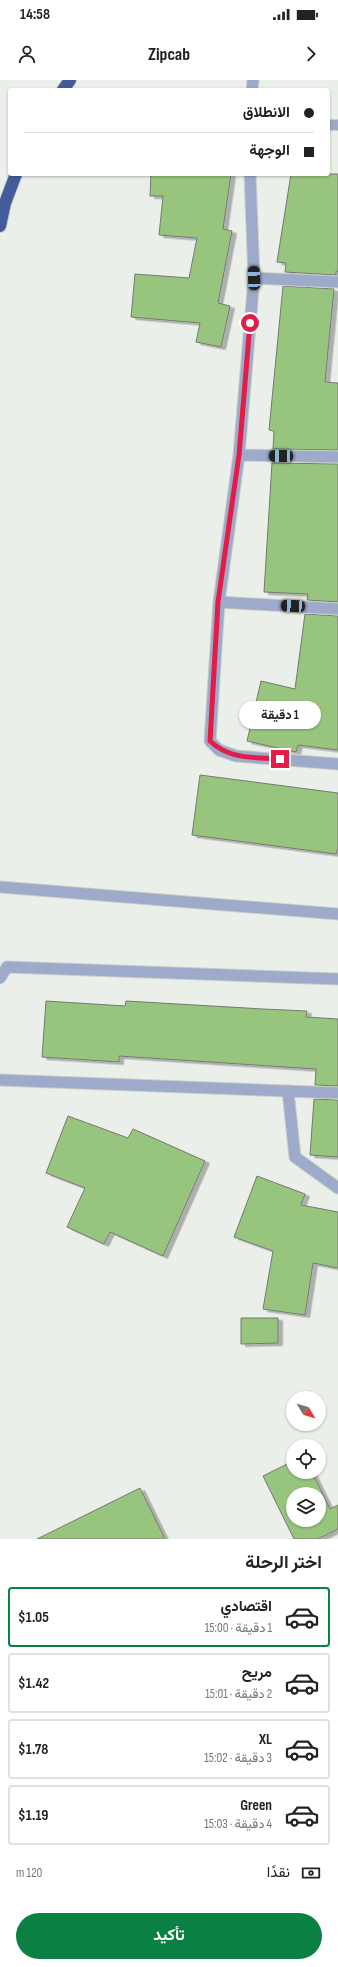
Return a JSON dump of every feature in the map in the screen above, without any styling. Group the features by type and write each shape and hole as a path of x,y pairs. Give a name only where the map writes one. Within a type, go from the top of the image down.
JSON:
{"highway":[{"path":"0,226 5,203 15,176"}],"street":[{"path":"250,176 254,278 239,455 218,602 210,741 219,750 236,756 338,764"},
{"path":"254,278 338,282"},
{"path":"239,455 338,457"},
{"path":"218,602 338,609"},
{"path":"0,887 338,914"},
{"path":"0,978 7,967 338,979"},
{"path":"0,1080 338,1093"},
{"path":"288,1091 295,1157 338,1188"}],"building":[{"path":"330,174 338,174 338,272 336,271 336,275 285,272 286,263 277,262 291,176 330,176"},
{"path":"151,176 231,176 223,229 232,231 218,303 230,306 221,347 196,342 200,323 131,317 135,274 189,278 197,238 159,235 163,196 150,196"},
{"path":"283,286 334,289 325,382 338,383 338,450 273,449 274,431 269,430"},
{"path":"272,463 338,464 338,602 307,600 308,594 264,592"},
{"path":"305,614 338,616 338,750 298,745 296,752 247,741 261,681 295,689"},
{"path":"200,775 338,793 338,848 336,854 192,835"},
{"path":"46,1001 125,1006 126,1001 307,1011 306,1017 338,1019 338,1086 315,1085 316,1069 119,1056 119,1062 42,1057"},
{"path":"314,1099 338,1100 338,1157 310,1155"},
{"path":"68,1116 128,1138 133,1129 205,1161 163,1256 110,1232 104,1244 67,1227 85,1188 46,1173"},
{"path":"257,1176 305,1194 301,1205 338,1212 338,1268 313,1263 305,1315 263,1309 273,1251 234,1237"},
{"path":"241,1318 278,1318 278,1343 241,1344"},
{"path":"286,1464 286,1479 315,1479 319,1487 286,1487 286,1523 263,1476"},
{"path":"140,1488 165,1539 37,1539"},
{"path":"326,1501 330,1509 338,1505 338,1529 318,1539 294,1539 288,1527 326,1527"}],"route":[{"path":"250,323 239,455 218,602 210,741 219,750 236,756 280,759"}]}
